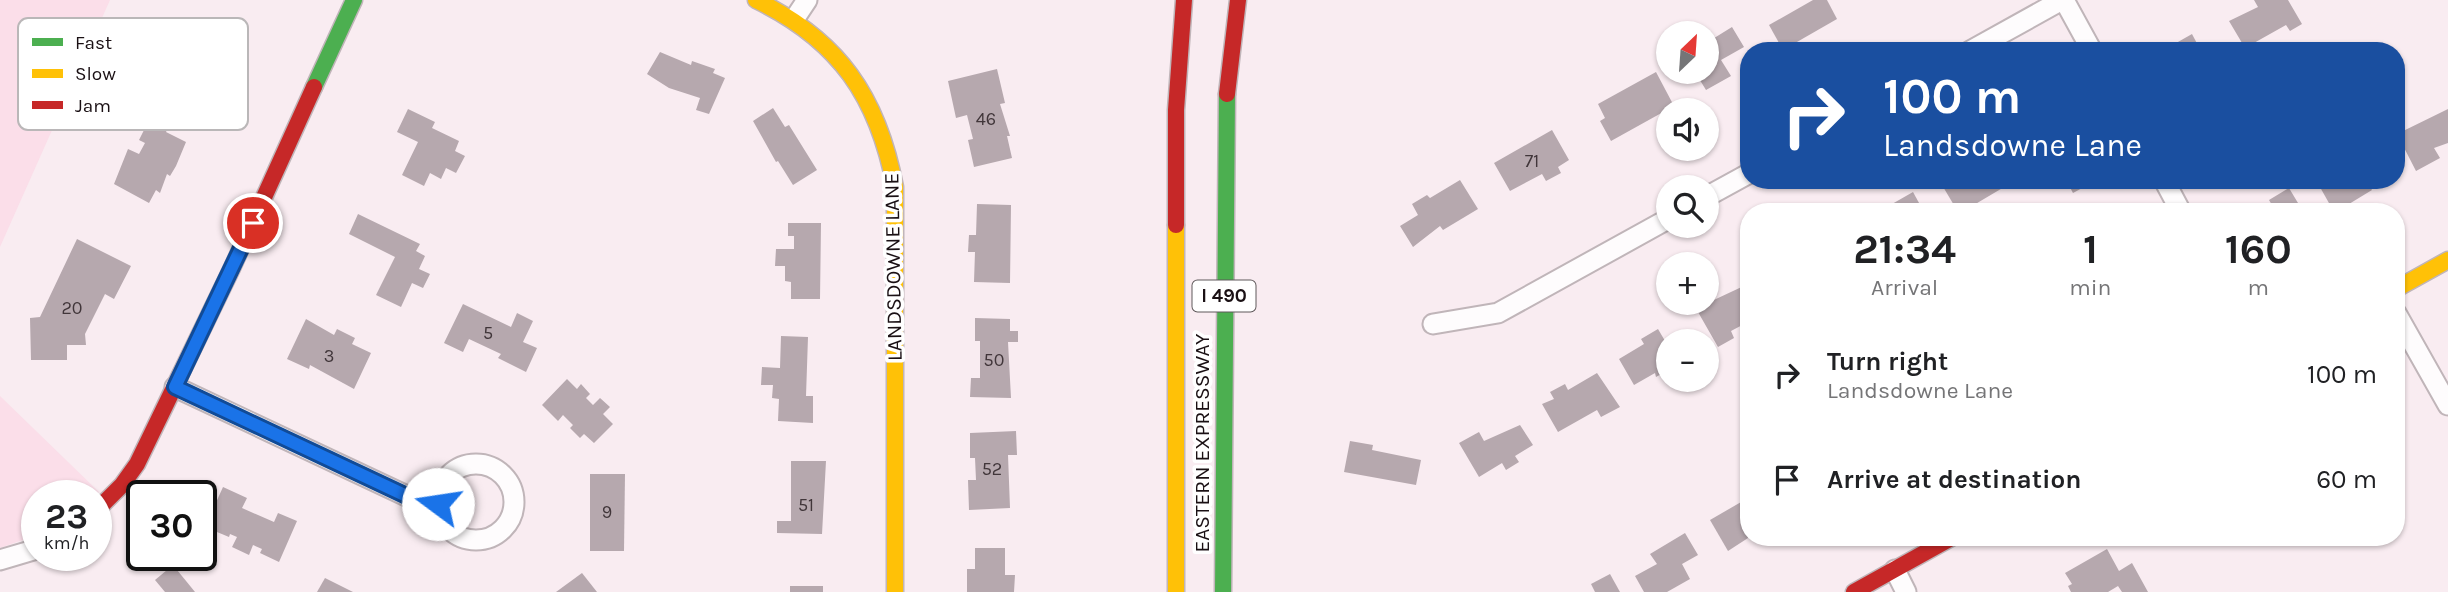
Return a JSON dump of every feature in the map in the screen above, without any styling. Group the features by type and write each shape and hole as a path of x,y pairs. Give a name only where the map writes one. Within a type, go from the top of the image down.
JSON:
{"main road":[{"path":"112,495 137,464 175,387 354,0"},
{"name":"LANDSDOWNE LANE","path":"756,0 795,18 832,49 860,85 880,125 892,167 895,187 895,592"},
{"name":"EASTERN EXPRESSWAY","path":"1175,592 1177,110 1184,0"},
{"name":"EASTERN EXPRESSWAY","path":"1223,592 1225,109 1238,0"},
{"path":"2405,284 2448,260"},
{"path":"1866,589 1937,546"}],"street":[{"path":"795,18 807,0"},
{"path":"1986,42 2063,0 2087,42"},
{"path":"1719,190 1740,178"},
{"path":"1433,324 1498,313 1656,226"},
{"path":"2405,329 2448,405"},
{"path":"175,387 413,499 438,504"},
{"path":"0,560 21,554"},
{"path":"1895,570 1906,592"}],"shaded area":[{"path":"0,0 110,0 102,18 18,18 18,130 52,130 0,247"},
{"path":"0,396 87,480 21,480 21,541 0,548"}],"building":[{"path":"1813,0 1827,0 1837,19 1797,42 1779,42 1769,25"},
{"path":"2254,0 2288,0 2302,24 2290,31 2286,25 2256,42 2241,42 2229,21 2258,7"},
{"path":"1732,27 1741,42 1740,49 1721,60 1731,76 1719,83 1719,35"},
{"path":"2192,34 2196,42 2178,42"},
{"path":"660,52 691,65 692,61 715,69 713,73 725,78 709,114 696,110 700,98 669,88 647,74"},
{"path":"997,69 1005,103 1000,104 1010,136 1007,136 1012,158 974,167 968,140 973,139 967,115 956,118 948,81"},
{"path":"1656,72 1656,84 1662,84 1670,98 1656,98 1656,116 1611,141 1600,121 1605,118 1598,104"},
{"path":"1702,84 1717,84 1706,90"},
{"path":"773,108 785,127 789,125 817,170 793,185 778,161 776,162 753,121"},
{"path":"408,109 435,122 432,128 459,141 455,151 465,156 456,173 446,168 441,179 430,173 424,186 402,175 418,142 397,132"},
{"path":"2448,109 2448,143 2434,148 2440,158 2416,171 2405,150 2405,130"},
{"path":"144,130 167,130 166,132 186,142 176,166 170,176 167,174 160,193 156,190 149,203 114,184 128,149 139,154 145,143 139,140"},
{"path":"1552,130 1569,160 1558,167 1561,173 1546,181 1542,174 1510,191 1494,163"},
{"path":"1460,180 1478,209 1443,230 1440,226 1413,247 1400,226 1418,215 1412,204 1427,195 1430,198"},
{"path":"1944,189 2001,189 1977,203 1953,203"},
{"path":"2290,189 2298,203 2271,203 2269,200"},
{"path":"2321,189 2372,190 2351,203 2329,203"},
{"path":"1913,192 1919,203 1894,203"},
{"path":"977,204 1011,205 1010,283 974,282 975,252 968,252 969,235 976,235"},
{"path":"358,214 420,244 416,251 425,256 419,269 430,274 423,288 412,283 401,307 376,295 395,257 349,234"},
{"path":"788,223 821,223 820,299 791,299 791,282 785,281 785,266 775,266 776,249 794,249 794,236 788,236"},
{"path":"77,239 131,266 114,299 105,294 85,334 86,345 67,345 67,360 31,360 30,318 40,317"},
{"path":"1740,288 1740,326 1731,331 1734,338 1719,346 1719,329 1708,329 1700,315 1719,315 1719,298"},
{"path":"463,304 511,327 517,313 533,321 523,342 537,348 526,372 498,358 501,354 469,339 463,352 444,343"},
{"path":"975,318 1010,319 1010,331 1018,331 1018,342 1008,342 1011,398 970,397 971,378 980,378 980,341 975,341"},
{"path":"306,319 334,335 337,329 355,338 352,344 371,353 354,389 310,365 309,369 287,359"},
{"path":"1656,330 1656,377 1655,373 1634,385 1619,359 1644,344 1641,339"},
{"path":"781,336 808,337 806,396 813,396 813,423 778,421 779,399 772,398 773,385 761,385 762,367 780,368"},
{"path":"1597,373 1620,407 1601,417 1597,410 1558,432 1542,404 1554,399 1550,392 1565,384 1568,390"},
{"path":"567,379 577,389 581,384 590,394 586,398 593,405 600,398 610,407 603,414 613,424 594,443 584,434 580,438 563,415 558,421 542,405"},
{"path":"1520,425 1533,445 1515,456 1519,462 1506,470 1502,463 1479,477 1459,443 1479,432 1484,441"},
{"path":"1016,431 1017,455 1008,455 1010,508 969,510 968,480 976,480 975,458 970,458 970,433"},
{"path":"1350,441 1373,445 1372,450 1421,460 1416,485 1344,472"},
{"path":"791,461 826,461 822,534 777,533 777,521 791,521"},
{"path":"590,474 625,474 624,551 590,551"},
{"path":"223,487 247,498 242,508 274,522 278,513 297,521 279,562 260,553 262,549 253,545 249,555 232,547 237,537 217,532 217,500"},
{"path":"1740,503 1740,543 1728,551 1710,520"},
{"path":"1685,533 1698,555 1682,564 1690,579 1667,592 1644,592 1635,576 1657,564 1650,554"},
{"path":"975,548 1005,548 1005,575 1015,575 1014,592 967,592 967,569 975,569"},
{"path":"2107,549 2119,571 2132,563 2148,592 2122,592 2118,586 2108,592 2071,592 2068,586 2072,584 2065,573"},
{"path":"166,571 178,571 195,592 165,592 155,580"},
{"path":"582,573 597,592 556,592"},
{"path":"1610,574 1620,592 1595,592 1591,584"},
{"path":"325,578 353,592 317,592"},
{"path":"790,586 823,586 823,592 790,592"}],"traffic: fast":[{"path":"314,87 354,0"},
{"path":"1223,592 1227,94"}],"traffic: slow":[{"path":"756,0 810,33 832,53 865,99 878,125 888,155 895,187 895,592"},
{"path":"1176,225 1176,592"},
{"path":"2405,284 2448,260"}],"traffic: jam":[{"path":"1176,225 1176,110 1184,0"},
{"path":"1227,94 1238,0"},
{"path":"112,495 137,464 232,268 314,87"},
{"path":"1854,592 1937,546"}],"route":[{"path":"253,223 175,387 413,499 438,504"}]}
